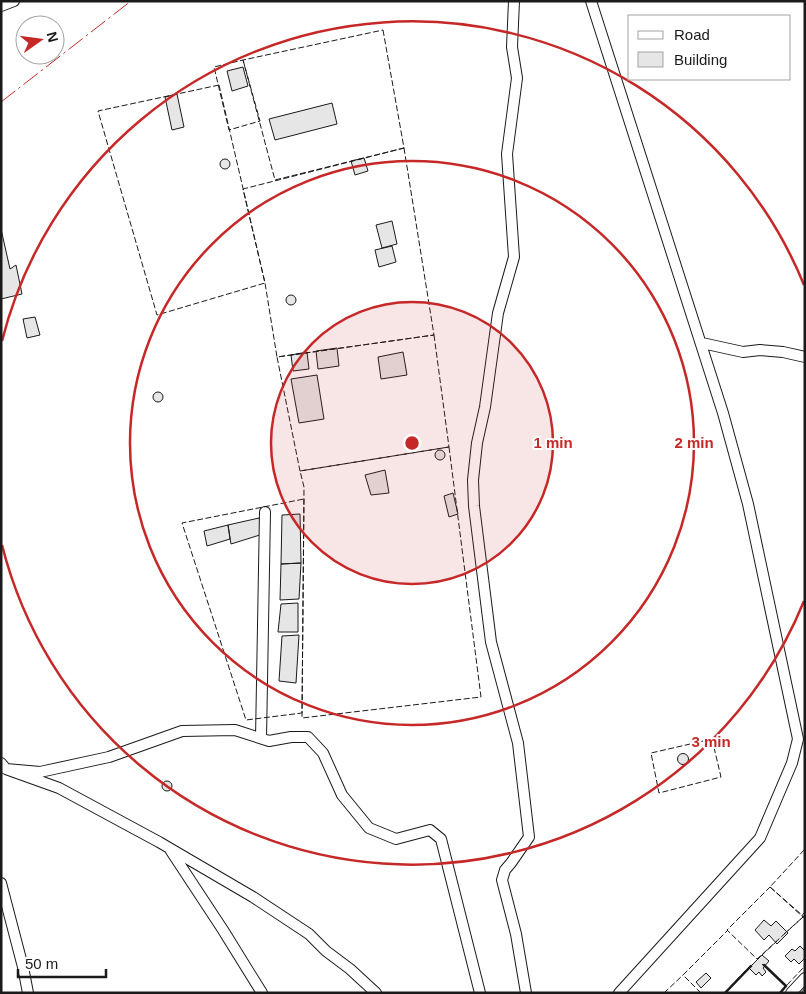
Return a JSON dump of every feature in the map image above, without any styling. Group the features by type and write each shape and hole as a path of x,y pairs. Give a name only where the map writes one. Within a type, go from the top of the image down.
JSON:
{"street":[{"path":"1,6 14,1"},
{"path":"514,1 512,47 517,78 507,154 514,257 498,313 473,480 474,506 491,642 518,743 529,837 512,863 505,870 502,880 516,934 526,993"},
{"path":"591,1 723,412 748,504 801,741 760,838 619,993"},
{"path":"702,343 743,352 760,350 783,352 805,357"},
{"path":"261,738 265,512"},
{"path":"4,766 40,772 109,757 182,731 235,730 269,741 291,737 308,737 323,753 342,795 368,828 396,839 430,830 441,839 480,993"},
{"path":"4,766 59,788 169,848 253,897 309,934 326,951 350,969 376,993"},
{"path":"169,848 262,993"},
{"path":"1,883 28,993"},
{"path":"791,993 805,978"}],"building":[{"path":"243,67 248,86 232,91 227,71"},
{"path":"177,94 184,127 172,130 165,97"},
{"path":"332,103 337,124 275,140 269,119"},
{"path":"364,158 368,171 355,175 351,161"},
{"path":"223,159 227,159 230,164 229,168 223,169 220,166 220,162"},
{"path":"392,221 397,244 382,248 376,225"},
{"path":"1,229 10,269 16,265 22,294 1,299"},
{"path":"392,246 396,262 379,267 375,250"},
{"path":"289,295 293,295 296,300 295,304 289,305 286,302 286,298"},
{"path":"35,317 40,335 27,338 23,319"},
{"path":"337,348 339,366 318,369 316,351"},
{"path":"307,352 309,369 293,371 291,355"},
{"path":"403,352 407,375 381,379 378,357"},
{"path":"317,375 324,419 299,423 291,379"},
{"path":"156,392 160,392 163,397 162,401 156,402 153,399 153,395"},
{"path":"438,450 442,450 445,455 444,459 438,460 435,457 435,453"},
{"path":"385,470 389,493 371,495 365,475"},
{"path":"453,493 458,514 449,517 444,496"},
{"path":"300,514 301,563 281,564 282,515"},
{"path":"259,518 263,534 231,544 228,525"},
{"path":"228,525 230,539 207,546 204,531"},
{"path":"301,563 299,599 280,600 281,564"},
{"path":"298,603 298,632 278,632 281,604"},
{"path":"299,635 296,683 279,681 282,636"},
{"path":"683,753 689,759 683,765 677,759"},
{"path":"165,781 169,781 172,786 171,790 165,791 162,788 162,784"},
{"path":"764,920 771,926 776,921 788,933 777,944 769,935 764,940 755,930"},
{"path":"800,946 805,951 805,958 799,964 794,959 791,962 785,956 792,949 795,951"},
{"path":"762,955 769,961 763,968 766,972 762,976 759,972 756,975 749,968"},
{"path":"706,973 711,978 701,988 696,982"}],"fence":[{"path":"383,30 404,148 275,180 243,60 383,30"},
{"path":"243,60 260,121 229,130 214,67 243,60"},
{"path":"219,85 265,283 157,315 98,111 219,85"},
{"path":"404,148 434,335 277,357 265,283 243,189 404,148"},
{"path":"434,335 449,447 300,471 277,357 434,335"},
{"path":"449,447 481,697 302,718 304,487 300,471 449,447"},
{"path":"304,499 302,713 246,720 182,523 304,499"},
{"path":"712,739 721,777 659,793 651,753 712,739"},
{"path":"784,934 803,917 805,918 802,915 805,912 802,915 770,887 805,849"},
{"path":"770,887 803,917 757,959 727,930 770,887"},
{"path":"701,993 683,975 728,930"},
{"path":"761,956 777,941"},
{"path":"762,964 786,986 805,966"},
{"path":"724,993 750,966"},
{"path":"664,993 683,975"},
{"path":"801,993 805,988"}],"wall":[{"path":"764,965 786,986 780,993"},
{"path":"725,993 751,966"}],"power":[{"path":"1,102 131,1"}]}
